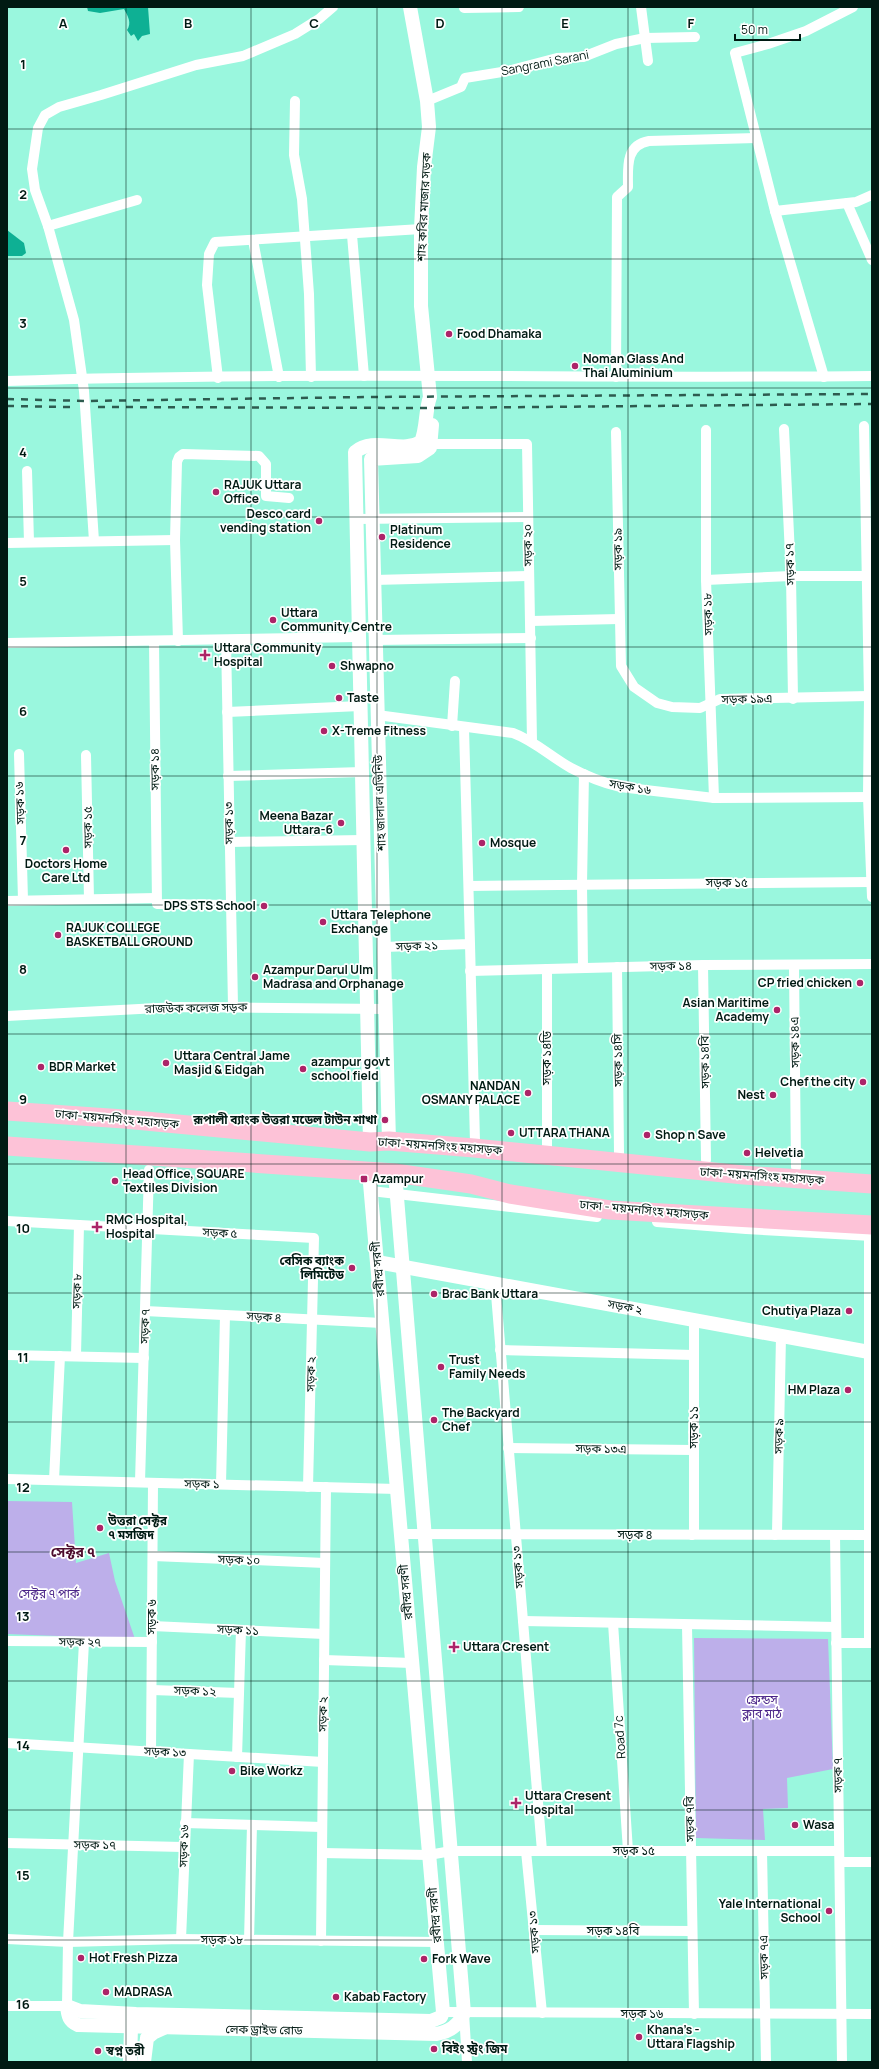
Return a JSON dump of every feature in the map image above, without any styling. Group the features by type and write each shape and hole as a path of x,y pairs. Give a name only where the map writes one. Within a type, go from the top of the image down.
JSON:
{"highway":[{"name":"ঢাকা-ময়মনসিংহ মহাসড়ক","path":"9,1111 124,1119 370,1142 389,1141 506,1151 744,1175 872,1184"},
{"path":"7,1146 395,1173"},
{"name":"ঢাকা - ময়মনসিংহ মহাসড়ক","path":"395,1173 470,1184 510,1194 610,1210 871,1232"}],"street":[{"path":"94,541 85,436 85,401 74,320 48,226 34,190 32,169 38,128 45,115 59,107 102,96 196,65 243,56 295,34 319,20 333,7"},
{"name":"শাহ কবির মাজার সড়ক","path":"410,7 427,101 429,127 424,167 421,229 421,306 428,375 428,403"},
{"path":"464,8 519,7"},
{"path":"641,7 648,61"},
{"path":"824,377 775,212 735,53 806,31 853,7"},
{"name":"Sangrami Sarani","path":"427,101 462,87 465,78 508,71 557,58 583,57 616,44 645,38 695,37"},
{"path":"295,101 294,155 302,199 305,238 309,294 311,377"},
{"path":"616,377 617,197 628,187 628,161 631,151 640,144 649,141 756,138"},
{"path":"775,212 847,203 872,195"},
{"path":"48,226 137,200"},
{"path":"847,203 872,260"},
{"path":"218,378 207,285 209,254 215,242 305,238 421,229"},
{"path":"352,234 364,376"},
{"path":"253,240 279,378"},
{"path":"7,381 428,375 616,377 872,376"},
{"path":"428,403 434,408 431,444"},
{"name":"শাহ জালাল এভিনিউ","path":"370,1142 355,452 364,447 375,445 417,444 421,442 428,403"},
{"path":"864,426 869,576 872,897"},
{"name":"সড়ক ১৭","path":"784,429 791,576 793,698"},
{"name":"সড়ক ১৮","path":"706,430 706,580 714,798"},
{"name":"সড়ক ১৯","path":"616,432 621,666"},
{"name":"শাহ জালাল এভিনিউ","path":"389,1141 385,1009 388,947 378,715 371,459 421,456 427,452 431,444"},
{"name":"সড়ক ২০","path":"431,444 527,444 528,576 531,620 532,742"},
{"path":"178,640 175,540 177,462 179,457 183,454 259,456 266,464 266,496 289,498"},
{"path":"27,471 29,542"},
{"path":"356,519 528,517"},
{"path":"7,543 175,540"},
{"path":"374,580 528,576"},
{"path":"706,580 791,576 869,576"},
{"path":"531,620 619,619"},
{"path":"7,643 359,637"},
{"path":"376,640 531,638"},
{"name":"সড়ক ১৩","path":"226,640 233,1006"},
{"name":"সড়ক ১৪","path":"154,641 156,898"},
{"name":"সড়ক ১৯এ","path":"621,666 634,687 657,703 672,707 700,708 720,699 869,696"},
{"path":"452,726 455,681"},
{"path":"227,712 360,706"},
{"name":"সড়ক ১৬","path":"378,715 464,728 513,733 532,742 584,774 620,787 714,798 870,797"},
{"name":"সড়ক ২১","path":"388,947 470,944 464,728"},
{"name":"সড়ক ১৬","path":"19,754 23,900"},
{"name":"সড়ক ১৫","path":"86,755 90,899"},
{"path":"228,776 362,772"},
{"path":"584,774 582,884 584,968"},
{"path":"229,842 363,840"},
{"name":"সড়ক ১৫","path":"469,886 872,882"},
{"path":"7,901 156,898 156,904 231,905"},
{"name":"সড়ক ২১","path":"388,947 470,944 475,1142"},
{"name":"সড়ক ১৪","path":"470,971 703,965 794,966 872,964"},
{"name":"সড়ক ১৪বি","path":"703,965 706,1160"},
{"name":"সড়ক ১৪এ","path":"794,966 796,1167"},
{"name":"সড়ক ১৪সি","path":"617,967 619,1153"},
{"name":"সড়ক ১৪ডি","path":"547,969 547,1148"},
{"name":"রাজউক কলেজ সড়ক","path":"7,1016 177,1007 233,1006 385,1009"},
{"name":"সড়ক ৭","path":"140,1482 149,1170"},
{"name":"রবীন্দ্র সরণী","path":"369,1172 443,2012"},
{"name":"রবীন্দ্র সরণী","path":"395,1173 464,2012"},
{"path":"371,1191 554,1213 746,1230 871,1232 871,1468 869,1536 870,1642 836,1643"},
{"name":"সড়ক ৫","path":"7,1221 314,1238"},
{"name":"সড়ক ৮","path":"76,1356 79,1225"},
{"name":"সড়ক ২","path":"308,1486 314,1238"},
{"name":"সড়ক ২","path":"377,1262 403,1265 870,1352"},
{"name":"সড়ক ১৩","path":"494,1282 542,1851"},
{"name":"সড়ক ৪","path":"145,1311 382,1323"},
{"path":"222,1484 225,1315"},
{"name":"সড়ক ১১","path":"692,1535 694,1531 694,1320"},
{"name":"সড়ক ৯","path":"775,1535 777,1533 781,1336"},
{"path":"500,1350 694,1355"},
{"path":"7,1355 144,1358"},
{"path":"54,1480 60,1356"},
{"name":"সড়ক ১৩এ","path":"508,1448 694,1450"},
{"name":"সড়ক ১","path":"7,1479 397,1489"},
{"name":"সড়ক ৬","path":"151,1752 153,1483"},
{"name":"সড়ক ২","path":"321,1941 326,1487"},
{"name":"সড়ক ৪","path":"401,1534 869,1536"},
{"name":"সড়ক ৭","path":"834,1535 842,2062"},
{"name":"সড়ক ১০","path":"153,1556 325,1563"},
{"path":"523,1622 836,1627"},
{"name":"Road 7c","path":"613,1623 628,1851"},
{"name":"সড়ক ৭বি","path":"687,1625 694,2014"},
{"name":"সড়ক ১১","path":"152,1626 324,1634"},
{"path":"237,1757 241,1630"},
{"name":"সড়ক ২৭","path":"7,1641 152,1642"},
{"path":"67,2006 68,1942 84,1642"},
{"path":"324,1660 412,1663"},
{"name":"সড়ক ১২","path":"152,1690 239,1693"},
{"name":"সড়ক ১৩","path":"7,1743 323,1762"},
{"name":"সড়ক ১৬","path":"181,1939 184,1823 189,1754"},
{"path":"184,1823 322,1827"},
{"path":"249,1940 252,1825"},
{"name":"সড়ক ১৭","path":"7,1843 183,1847"},
{"name":"সড়ক ১৫","path":"322,1853 429,1855 451,1851 839,1852"},
{"name":"সড়ক ১৩","path":"526,1851 542,2013"},
{"name":"সড়ক ৭এ","path":"762,1851 766,2062"},
{"path":"840,1862 872,1862"},
{"name":"সড়ক ১৪বি","path":"534,1930 692,1931"},
{"name":"সড়ক ১৮","path":"7,1939 68,1942 181,1939 437,1942"},
{"name":"লেক ড্রাইভ রোড","path":"7,2006 67,2006 80,2011 136,2014 431,2021 441,2017 443,2012"},
{"name":"লেক ড্রাইভ রোড","path":"67,2006 68,2017 72,2022 78,2025 436,2034 446,2032 454,2027 461,2020 464,2012"},
{"name":"সড়ক ১৬","path":"443,2012 842,2014"},
{"path":"464,2012 467,2062"},
{"path":"130,2062 131,2027 136,2014"},
{"path":"842,2014 872,2014"},
{"path":"144,2062 147,2038 153,2033 166,2028"}],"green space":[{"name":"সেক্টর ৭ পার্ক","path":"7,1501 72,1502 76,1563 109,1553 115,1581 135,1639 7,1634"},
{"name":"ফ্রেন্ডস ক্লাব মাঠ","path":"694,1638 828,1639 833,1769 787,1778 788,1808 763,1809 765,1840 696,1838"}],"shaded area":[{"path":"87,7 148,7 150,34 142,36 138,41 134,34 131,36 127,30 129,22 124,9 100,13 88,11"},
{"path":"7,230 24,243 26,253 22,256 7,256"}],"railway":[{"path":"7,399 85,401 366,397 872,394"},
{"path":"98,407 426,408 872,404"},
{"path":"7,406 70,407"}],"place":[{"name":"Food Dhamaka","path":"449,334"},
{"name":"Noman Glass And Thai Aluminium","path":"575,366"},
{"name":"RAJUK Uttara Office","path":"216,492"},
{"name":"Desco card vending station","path":"319,521"},
{"name":"Platinum Residence","path":"382,537"},
{"name":"Uttara Community Centre","path":"273,620"},
{"name":"Uttara Community Hospital","path":"205,655"},
{"name":"Shwapno","path":"332,666"},
{"name":"Taste","path":"339,698"},
{"name":"X-Treme Fitness","path":"324,731"},
{"name":"Meena Bazar Uttara-6","path":"341,823"},
{"name":"Mosque","path":"482,843"},
{"name":"Doctors Home Care Ltd","path":"66,850"},
{"name":"DPS STS School","path":"264,906"},
{"name":"Uttara Telephone Exchange","path":"323,922"},
{"name":"RAJUK COLLEGE BASKETBALL GROUND","path":"58,935"},
{"name":"Azampur Darul Ulm Madrasa and Orphanage","path":"255,977"},
{"name":"CP fried chicken","path":"860,983"},
{"name":"Asian Maritime Academy","path":"777,1010"},
{"name":"Uttara Central Jame Masjid & Eidgah","path":"166,1063"},
{"name":"BDR Market","path":"41,1067"},
{"name":"azampur govt school field","path":"303,1069"},
{"name":"Chef the city","path":"863,1082"},
{"name":"NANDAN OSMANY PALACE","path":"528,1093"},
{"name":"Nest","path":"773,1095"},
{"name":"রূপালী ব্যাংক উত্তরা মডেল টাউন শাখা","path":"385,1120"},
{"name":"UTTARA THANA","path":"511,1133"},
{"name":"Shop n Save","path":"647,1135"},
{"name":"Helvetia","path":"747,1153"},
{"name":"Azampur","path":"364,1179"},
{"name":"Head Office, SQUARE Textiles Division","path":"115,1181"},
{"name":"RMC Hospital, Hospital","path":"97,1227"},
{"name":"বেসিক ব্যাংক লিমিটেড","path":"352,1268"},
{"name":"Brac Bank Uttara","path":"434,1294"},
{"name":"Chutiya Plaza","path":"849,1311"},
{"name":"Trust Family Needs","path":"441,1367"},
{"name":"HM Plaza","path":"848,1390"},
{"name":"The Backyard Chef","path":"434,1420"},
{"name":"উত্তরা সেক্টর ৭ মসজিদ","path":"100,1528"},
{"name":"Uttara Cresent","path":"454,1647"},
{"name":"Bike Workz","path":"232,1771"},
{"name":"Uttara Cresent Hospital","path":"516,1803"},
{"name":"Wasa","path":"795,1825"},
{"name":"Yale International School","path":"829,1911"},
{"name":"Hot Fresh Pizza","path":"81,1958"},
{"name":"Fork Wave","path":"424,1959"},
{"name":"MADRASA","path":"106,1992"},
{"name":"Kabab Factory","path":"336,1997"},
{"name":"Khana's - Uttara Flagship","path":"639,2037"},
{"name":"বিইং স্ট্রং জিম","path":"434,2049"},
{"name":"স্বপ্ন তরী","path":"98,2051"}],"district":[{"name":"সেক্টর ৭","path":"73,1552"}]}
